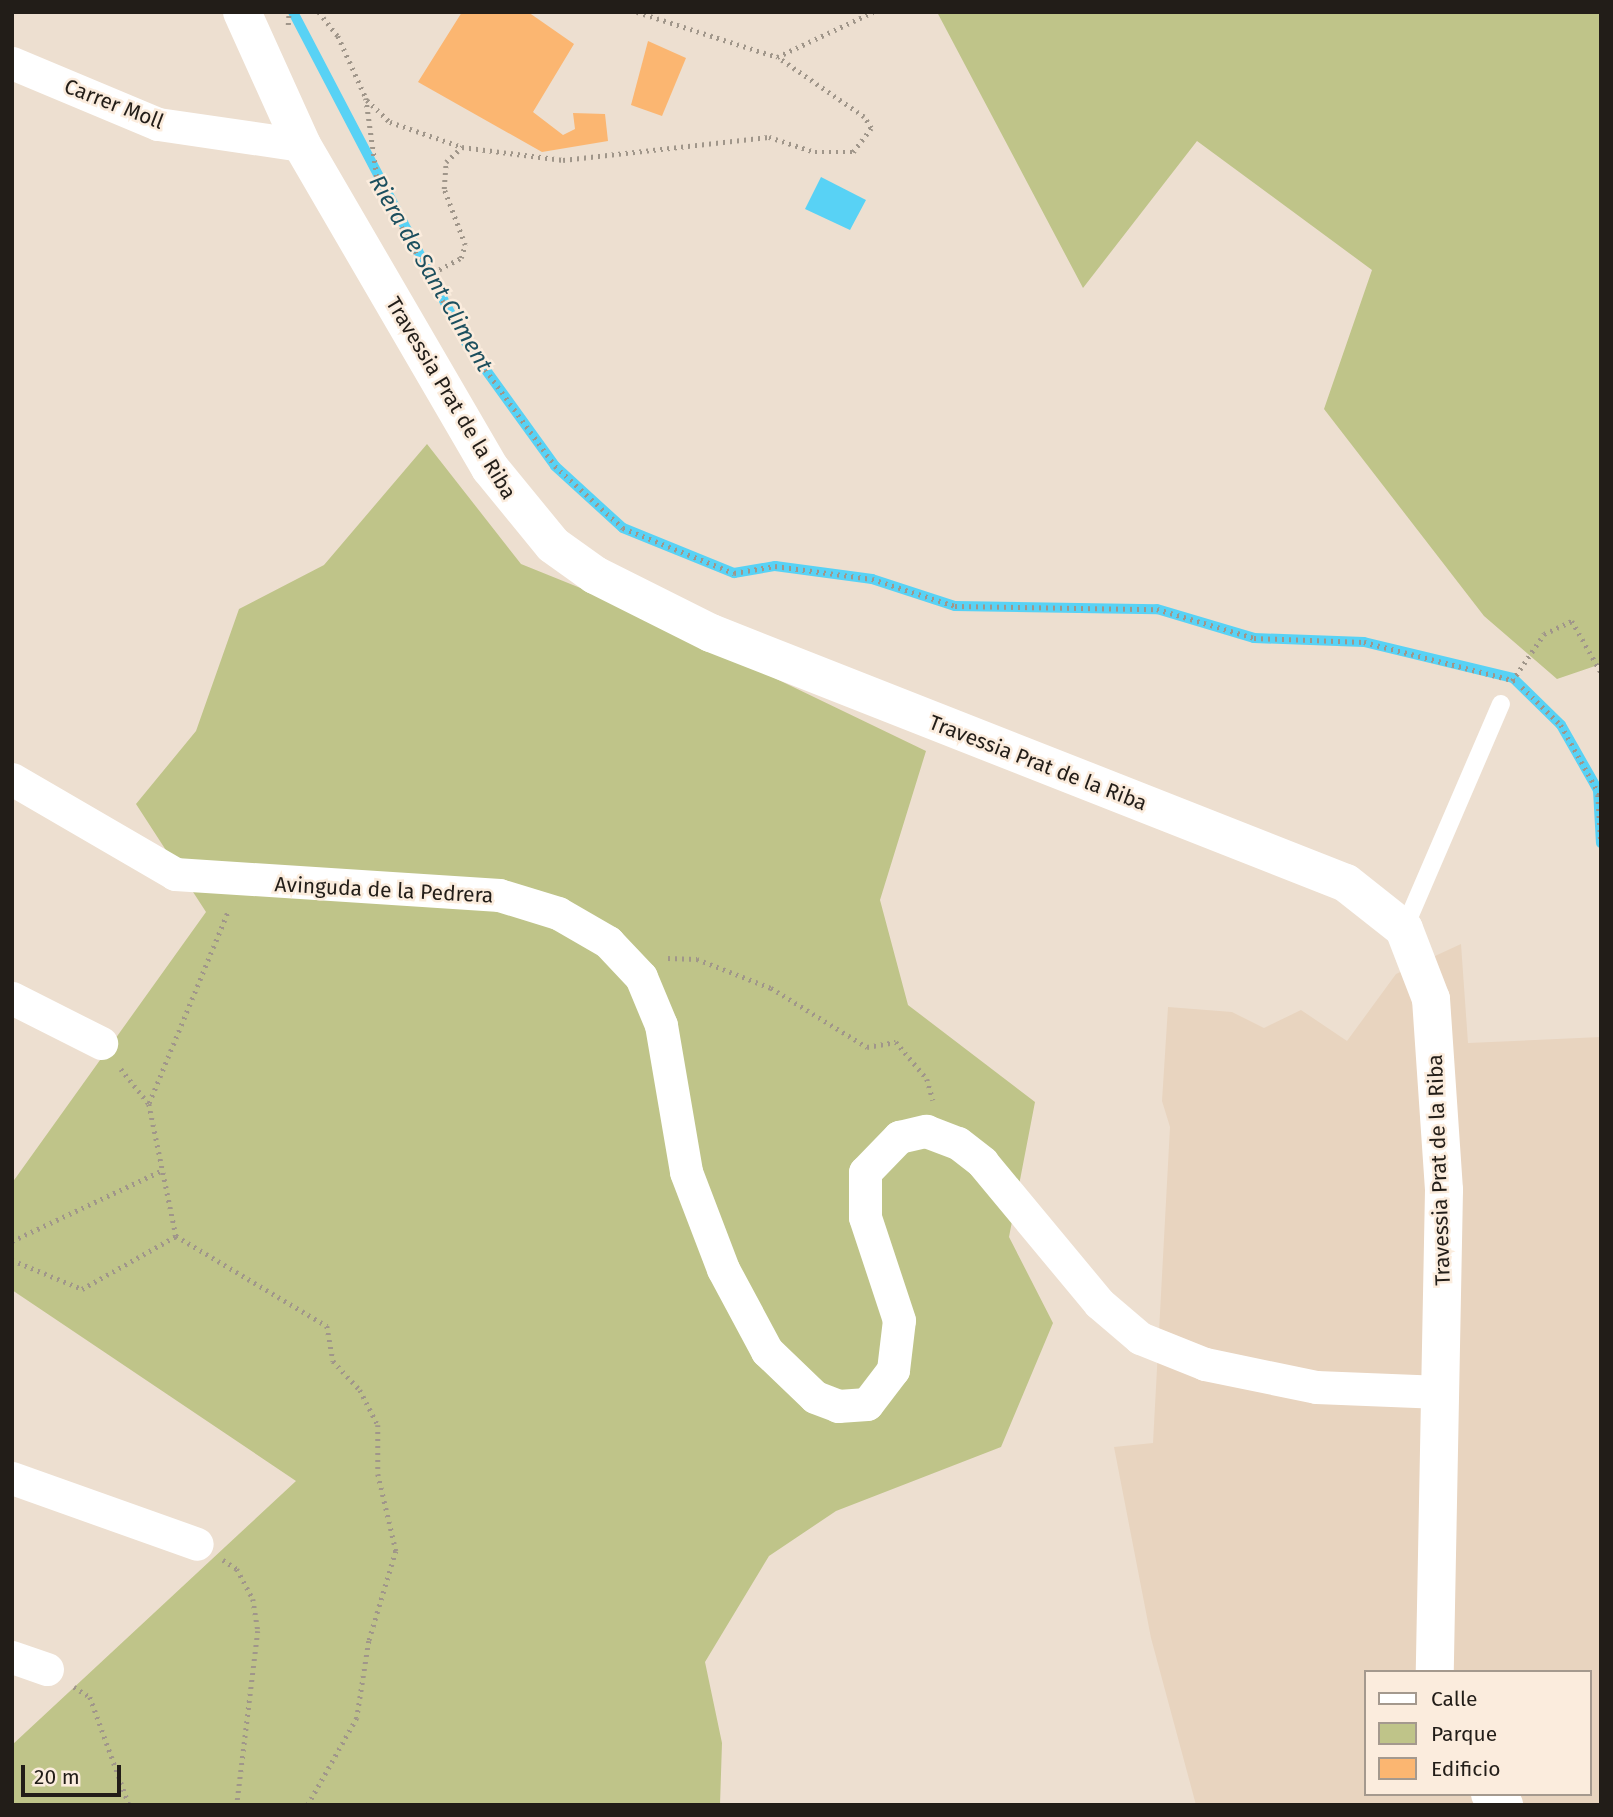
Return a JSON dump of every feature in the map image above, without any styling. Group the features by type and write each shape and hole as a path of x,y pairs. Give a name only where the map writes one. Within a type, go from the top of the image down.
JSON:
{"street":[{"name":"Travessia Prat de la Riba","path":"242,12 302,145 490,468 536,530 630,594 870,698 1346,883 1404,929 1424,970 1437,1052 1444,1190 1435,1670"},
{"name":"Carrer Moll","path":"12,63 158,124 302,145"},
{"name":"Avinguda de la Pedrera","path":"12,779 159,867 239,883 499,895 589,927 626,956 661,1025 686,1172 723,1269 767,1351 815,1397 858,1406 878,1397 888,1382 900,1320 865,1217 865,1172 899,1137 943,1134"},
{"path":"12,998 102,1043"},
{"path":"943,1134 982,1162 1099,1303 1140,1338 1205,1364 1316,1387 1441,1392"},
{"path":"12,1478 197,1544"},
{"path":"12,1657 47,1670"}],"lane":[{"path":"1404,929 1501,704"}],"path":[{"path":"318,12 338,36 366,98 378,184 465,341 555,466 623,528 734,573 775,566 872,579 955,606 1157,609 1254,638 1364,642 1513,678 1561,725 1600,793 1601,843"},
{"path":"366,98 390,122 462,147 563,160 769,137 839,155 867,141 871,128 853,106 777,57 638,12"},
{"path":"777,57 873,12"},
{"path":"420,280 461,258 466,245 444,189 446,162 462,147"},
{"path":"1501,704 1513,678 1544,634 1572,621 1601,672"},
{"path":"149,1104 239,883"},
{"path":"626,956 697,959 771,988 867,1047 896,1042 927,1079 943,1134"},
{"path":"102,1043 149,1104 176,1236 327,1326 333,1361 360,1390 378,1425 378,1474 396,1551 369,1641 357,1718 308,1805"},
{"path":"12,1241 163,1170"},
{"path":"12,1260 82,1289 176,1236"},
{"path":"197,1544 237,1569 253,1599 258,1631 237,1805"},
{"path":"47,1670 90,1697 129,1805"}],"shaded area":[{"path":"1461,944 1468,1043 1601,1037 1601,1805 1196,1805 1151,1638 1114,1447 1153,1443 1170,1127 1162,1101 1168,1007 1232,1012 1264,1028 1301,1010 1347,1041 1396,974"}],"green space":[{"path":"937,12 1601,12 1601,664 1557,679 1484,616 1324,409 1372,270 1197,141 1083,288"},
{"path":"427,444 521,564 625,606 926,751 880,900 908,1005 1035,1102 1009,1237 1053,1323 1001,1447 836,1511 769,1556 705,1662 722,1743 720,1805 12,1805 12,1745 296,1481 12,1290 12,1183 206,912 136,804 196,731 239,609 324,565"}],"water":[{"path":"821,177 866,200 850,230 805,209"}],"building":[{"path":"462,12 528,12 574,44 533,112 563,135 575,129 573,113 605,114 608,141 542,152 418,82"},
{"path":"648,41 686,58 662,116 631,105"}],"waterway":[{"name":"Riera de Sant Climent","path":"293,12 465,341 555,466 623,528 734,573 775,566 872,579 955,606 1157,609 1254,638 1364,642 1513,678 1561,725 1598,790 1601,843"}]}
